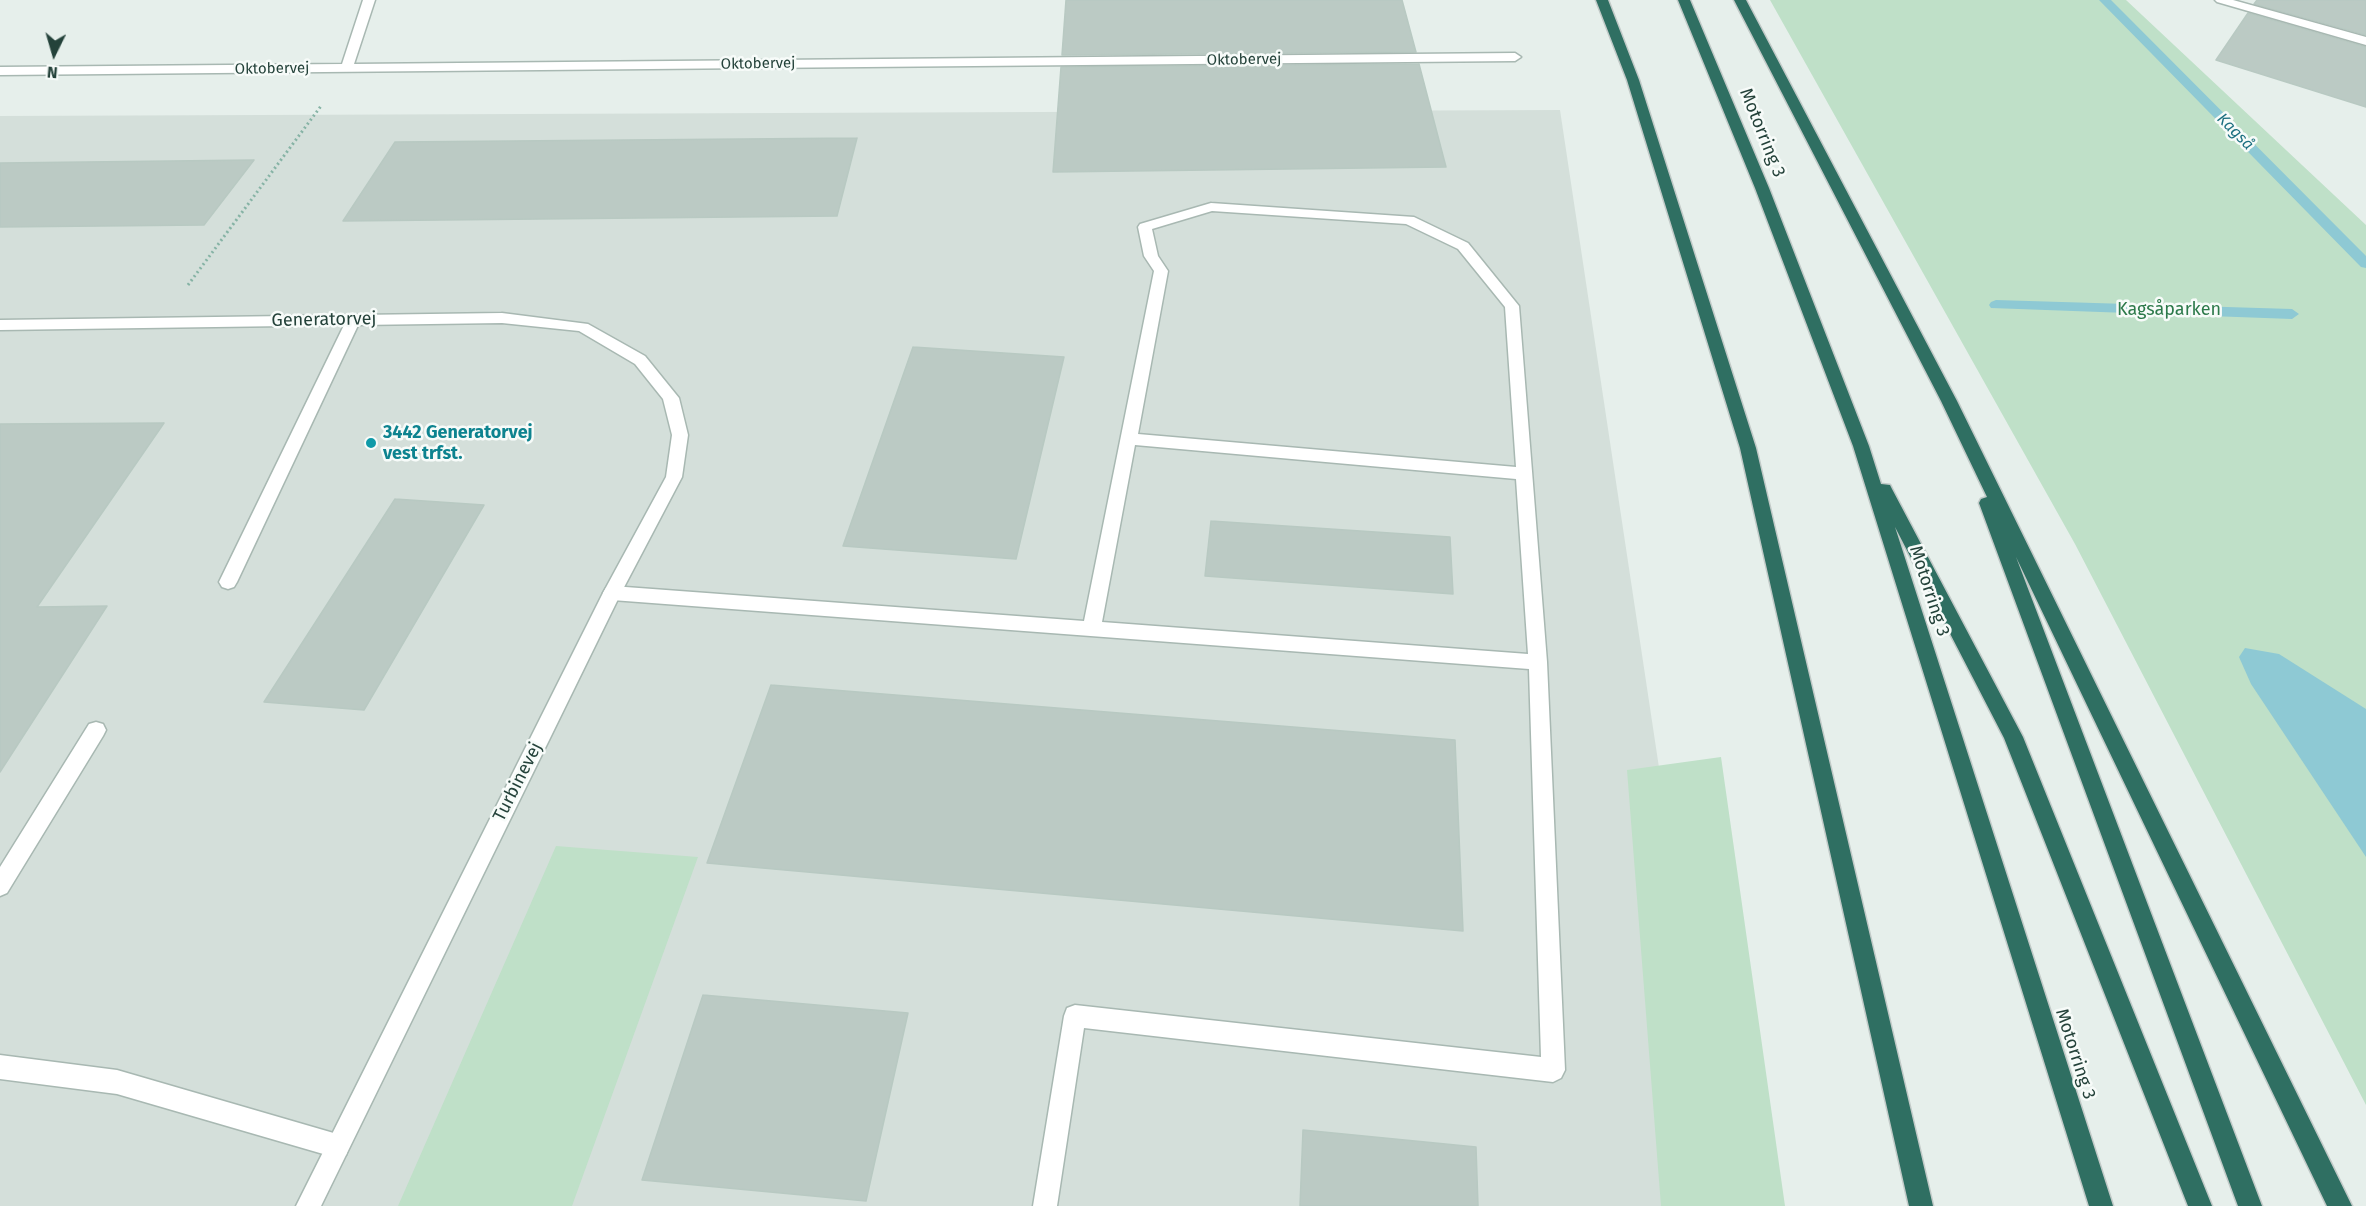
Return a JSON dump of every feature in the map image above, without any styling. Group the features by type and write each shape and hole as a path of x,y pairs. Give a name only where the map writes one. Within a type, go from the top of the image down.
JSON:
{"highway":[{"path":"1602,0 1633,80 1748,448 1921,1206"},
{"name":"Motorring 3","path":"1684,0 1762,188 1861,446 2101,1206"},
{"path":"1740,0 1949,400 2340,1206"},
{"path":"1949,400 2250,1206"},
{"path":"1861,446 2013,737 2200,1206"}],"street":[{"path":"347,68 369,0"},
{"path":"2221,0 2366,41"},
{"name":"Oktobervej","path":"0,71 1515,57"},
{"path":"1045,1206 1075,1016 1552,1070 1538,662 1512,306 1462,246 1409,220 1211,207 1145,227 1150,256 1161,271 1092,628"},
{"name":"Generatorvej","path":"0,325 502,318 584,327 640,360"},
{"path":"228,582 354,320"},
{"name":"Turbinevej","path":"308,1206 612,593 674,477 680,435 671,398 640,360"},
{"path":"1129,439 1524,474"},
{"path":"612,593 1538,662"},
{"path":"0,886 96,730"},
{"path":"0,1067 117,1082 337,1146"}],"path":[{"path":"160,323 347,68"}],"shaded area":[{"path":"1560,110 1725,1206 0,1206 0,116"}],"green space":[{"name":"Kagsåparken","path":"1770,0 2126,0 2366,225 2366,1105 2075,544"},
{"path":"1721,757 1785,1206 1661,1206 1627,770"},
{"path":"556,846 698,857 572,1206 398,1206"}],"water":[{"path":"2245,648 2279,654 2366,709 2366,857 2251,684 2239,657"}],"building":[{"path":"1066,0 1402,0 1416,52 1062,55"},
{"path":"2257,0 2366,0 2366,35 2254,4"},
{"path":"2248,13 2366,47 2366,107 2216,60"},
{"path":"1419,64 1446,167 1053,172 1061,67"},
{"path":"857,138 837,216 343,221 395,142"},
{"path":"254,160 204,225 0,227 0,163"},
{"path":"913,347 1064,357 1016,559 843,546"},
{"path":"164,423 37,607 107,606 0,772 0,424"},
{"path":"395,499 484,505 364,710 264,702"},
{"path":"1211,521 1450,537 1453,594 1205,576"},
{"path":"771,685 1455,740 1463,931 707,863"},
{"path":"703,995 908,1013 866,1201 642,1180"},
{"path":"1303,1130 1476,1147 1478,1206 1300,1206"}],"waterway":[{"name":"Kagså","path":"2105,0 2366,264"},
{"path":"1996,305 2292,314"}],"place":[{"name":"3442 Generatorvej vest trfst.","path":"371,443"}]}
